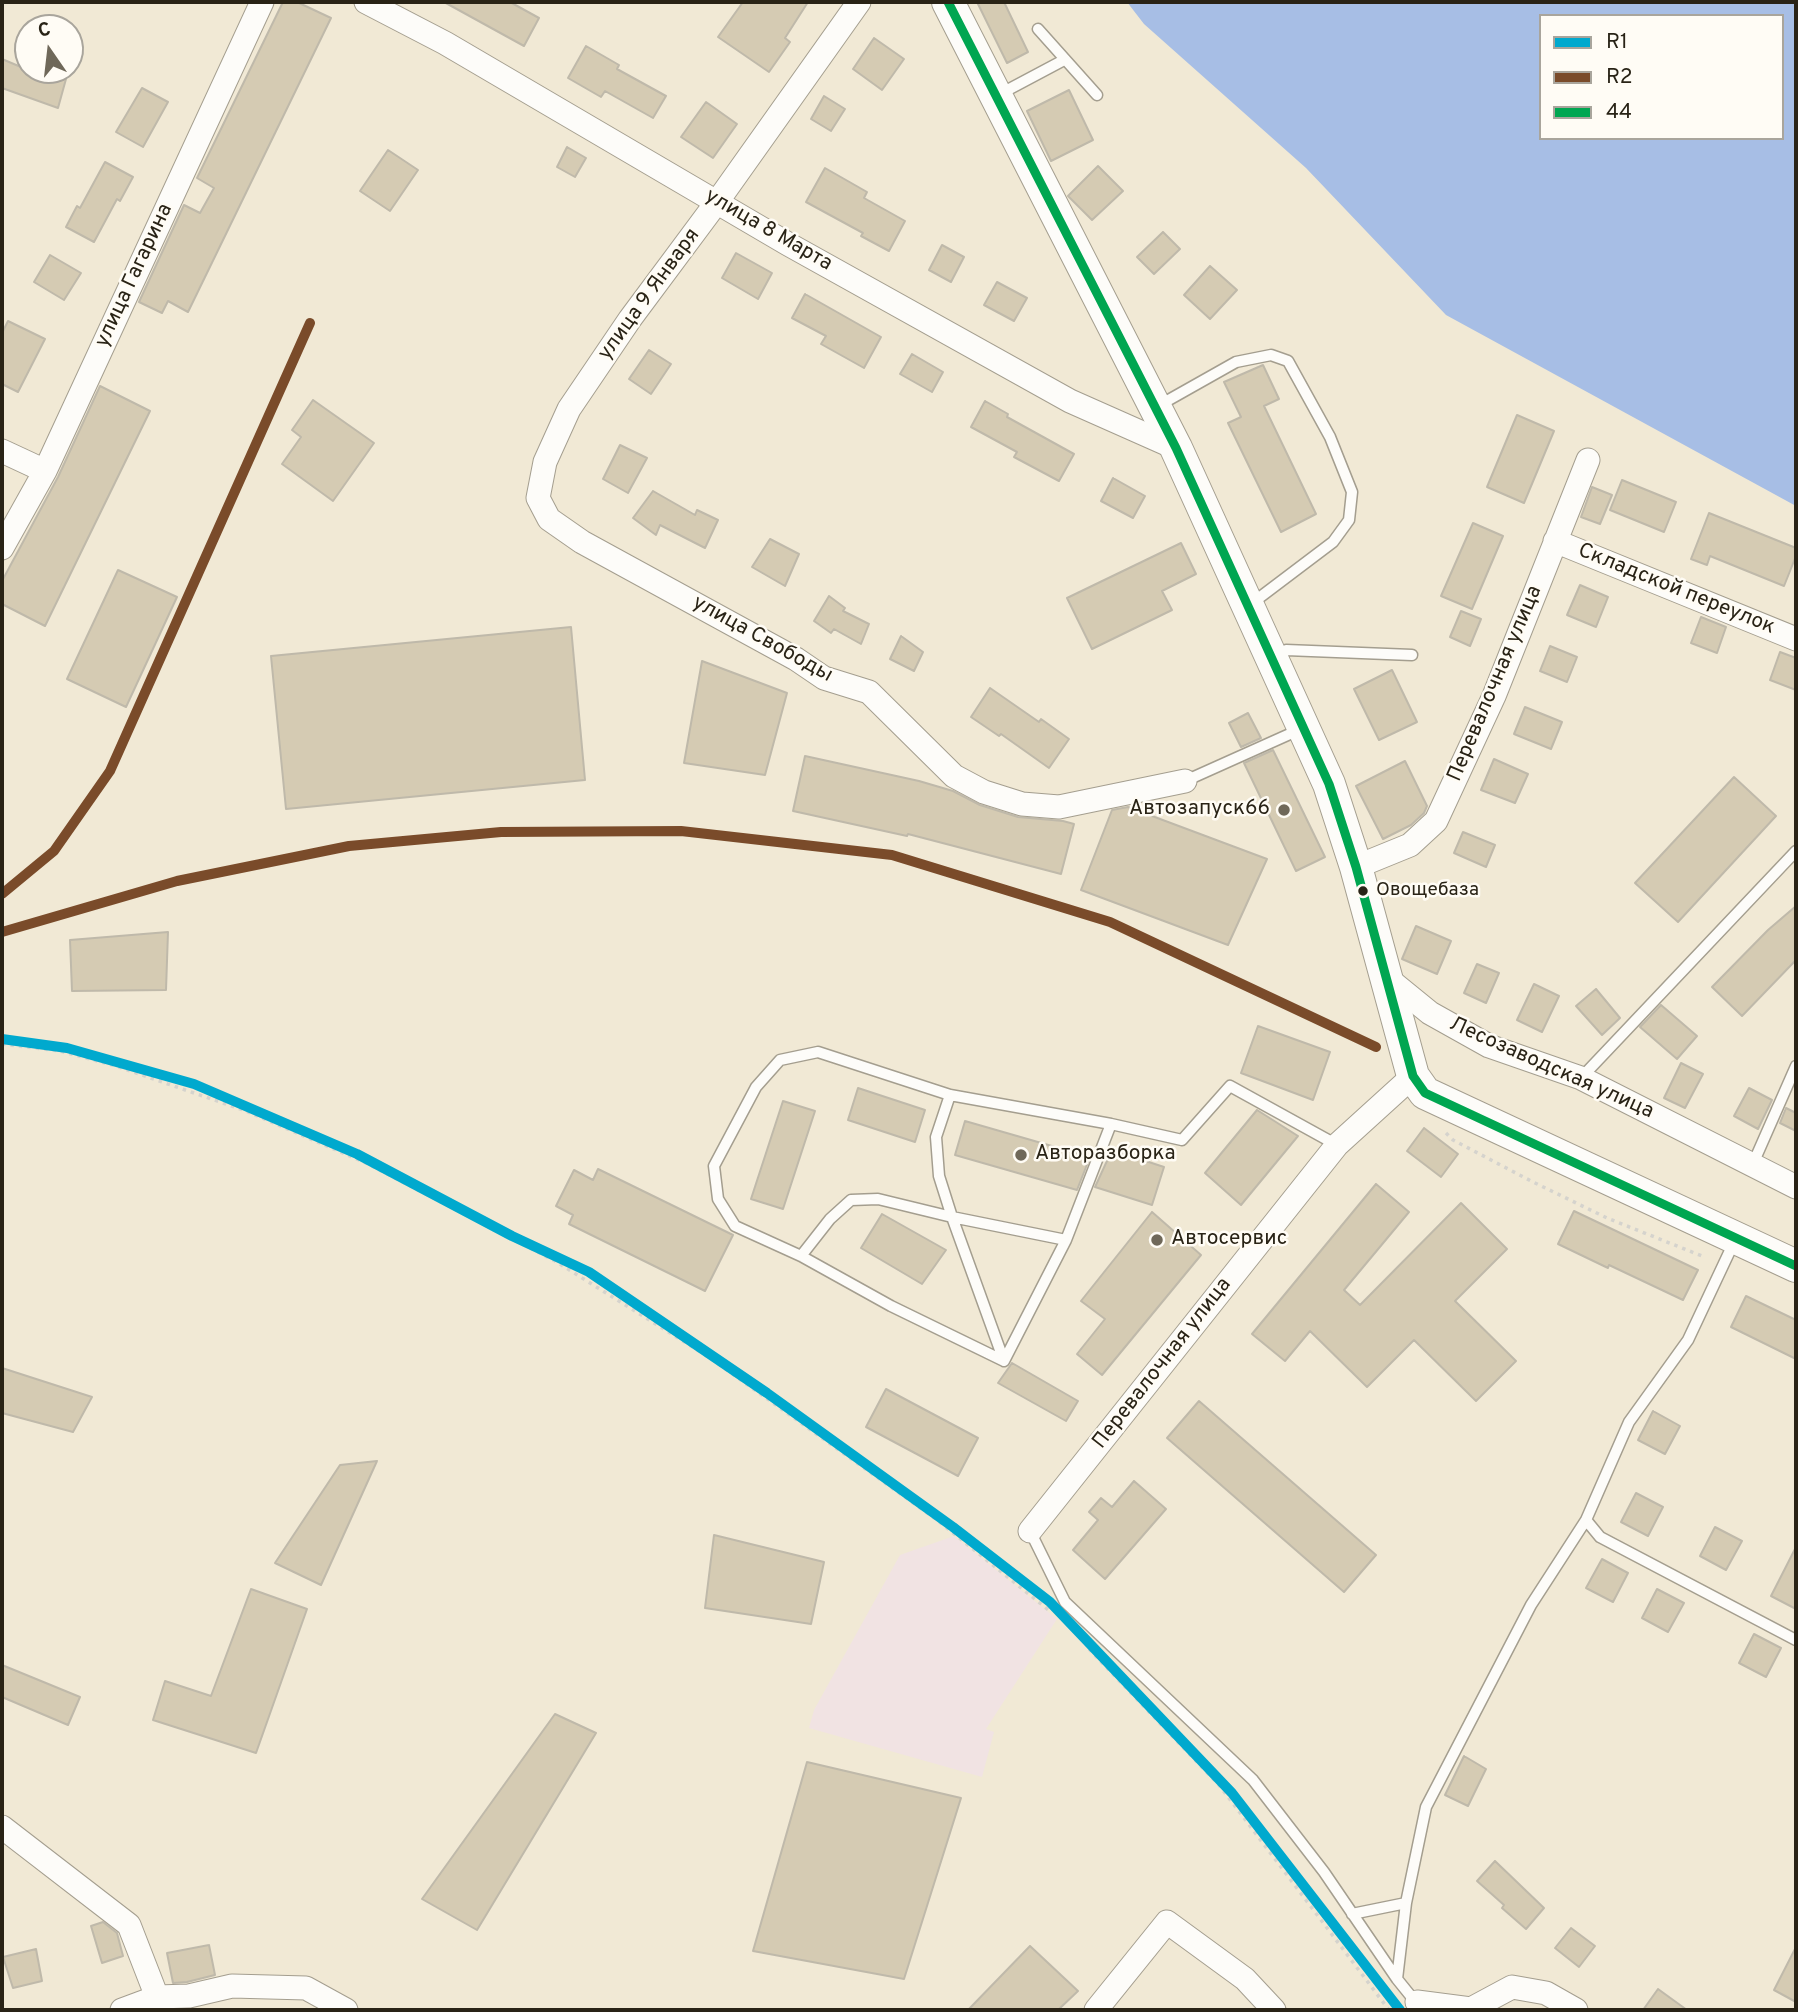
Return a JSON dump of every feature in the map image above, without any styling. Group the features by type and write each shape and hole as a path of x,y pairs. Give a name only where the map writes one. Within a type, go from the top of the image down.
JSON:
{"street":[{"name":"улица Гагарина","path":"2,548 45,471 262,2"},
{"name":"улица 8 Марта","path":"366,2 445,43 717,202 1070,401 1176,448"},
{"name":"улица 9 Января","path":"538,498 545,462 569,410 630,319 859,2"},
{"path":"948,2 1176,448 1329,784 1356,867 1413,1076 1425,1093 1796,1266"},
{"path":"2,451 45,471"},
{"name":"Перевалочная улица","path":"1356,867 1410,845 1436,821 1494,696 1588,460"},
{"name":"улица Свободы","path":"538,498 549,519 582,542 700,605 796,659 824,678 869,692 954,776 984,792 1022,804 1059,807 1185,781"},
{"name":"Складской переулок","path":"1555,541 1796,639"},
{"name":"Лесозаводская улица","path":"1387,978 1430,1013 1489,1046 1581,1078 1796,1187"},
{"name":"Перевалочная улица","path":"1030,1531 1337,1144 1413,1076"},
{"path":"2,1827 129,1925 157,1997"},
{"path":"1096,2010 1167,1923 1245,1979 1274,2010"},
{"path":"122,2010 157,1997 189,1996 232,1986 306,1988 346,2010"},
{"path":"1419,2006 1471,2009 1512,1986 1546,1993 1576,2010"}],"lane":[{"path":"1038,29 1097,95"},
{"path":"997,96 1064,60"},
{"path":"1154,405 1165,402 1236,362 1271,355 1288,361 1330,437 1352,492 1349,520 1333,542 1249,605"},
{"path":"1272,656 1286,650 1412,654"},
{"path":"1185,781 1304,728"},
{"path":"1581,1078 1796,851"},
{"path":"1004,1361 891,1306 801,1256 735,1226 718,1199 714,1166 756,1087 780,1060 818,1052 950,1095 1111,1124 1182,1140 1230,1086 1337,1144"},
{"path":"1752,1166 1796,1066"},
{"path":"950,1095 936,1137 939,1177 1004,1361"},
{"path":"1004,1361 1066,1240 1111,1124"},
{"path":"801,1256 830,1219 851,1200 877,1199 1066,1240"},
{"path":"1397,1979 1406,1903 1426,1807 1531,1605 1586,1520 1629,1422 1688,1340 1737,1237"},
{"path":"1586,1520 1600,1537 1796,1640"},
{"path":"1030,1531 1065,1602 1254,1780 1419,2006"},
{"path":"1352,1914 1406,1903"}],"path":[{"path":"2,1044 60,1051 116,1066 246,1111 366,1163 555,1261 710,1358 937,1520 1052,1613"},
{"path":"1089,1649 1219,1786 1389,2010"}],"shaded area":[{"path":"954,1536 1057,1619 986,1729 994,1732 982,1777 809,1728 814,1710 900,1555"}],"water":[{"path":"1127,2 1796,2 1796,506 1446,315 1306,168 1144,24"}],"building":[{"path":"283,2 297,2 331,18 188,312 168,301 162,313 139,302 184,205 200,213 214,188 197,178"},
{"path":"444,2 510,2 539,18 524,46"},
{"path":"743,2 808,2 785,38 790,42 769,72 718,37"},
{"path":"977,2 1004,2 1028,52 1007,63"},
{"path":"874,38 904,59 882,90 853,69"},
{"path":"586,46 619,65 617,69 666,96 653,118 605,91 601,97 568,78"},
{"path":"2,59 14,64 14,84 65,84 58,108 2,88"},
{"path":"142,88 168,102 143,147 116,132"},
{"path":"1069,90 1093,140 1051,161 1027,111"},
{"path":"824,96 845,109 831,131 811,119"},
{"path":"706,102 737,124 713,158 681,137"},
{"path":"567,147 586,158 575,177 557,167"},
{"path":"388,150 418,170 390,211 360,191"},
{"path":"105,162 133,177 120,201 117,199 94,242 66,227 77,206 80,208"},
{"path":"1098,166 1123,191 1092,220 1068,196"},
{"path":"825,168 867,192 864,198 905,221 889,251 861,236 863,233 806,202"},
{"path":"1163,232 1180,249 1154,274 1137,257"},
{"path":"942,245 964,257 951,282 929,270"},
{"path":"736,253 772,273 758,299 722,278"},
{"path":"50,255 81,273 64,300 34,282"},
{"path":"1210,266 1237,290 1210,319 1184,295"},
{"path":"997,282 1027,298 1014,321 984,305"},
{"path":"805,294 881,337 864,368 821,344 826,336 792,318"},
{"path":"8,321 45,339 18,392 2,384 2,333"},
{"path":"649,350 671,364 651,394 629,379"},
{"path":"912,354 943,372 932,392 900,374"},
{"path":"1263,365 1279,399 1264,406 1316,514 1281,532 1228,423 1241,417 1224,382"},
{"path":"100,386 150,411 45,626 2,604 2,581 58,477"},
{"path":"313,400 374,443 333,501 282,464 301,437 292,430"},
{"path":"985,401 1008,414 1007,417 1074,454 1059,481 1014,457 1017,452 971,427"},
{"path":"1517,415 1554,431 1524,503 1487,487"},
{"path":"620,445 647,458 628,493 603,479"},
{"path":"1113,478 1145,496 1133,518 1101,501"},
{"path":"1622,480 1676,502 1664,532 1610,510"},
{"path":"1592,487 1612,495 1600,524 1581,517"},
{"path":"653,491 695,515 697,510 718,520 705,548 660,525 656,535 633,518"},
{"path":"1709,513 1796,548 1796,556 1784,586 1710,556 1707,565 1691,559"},
{"path":"1473,523 1503,536 1472,609 1441,596"},
{"path":"770,539 799,554 785,586 752,567"},
{"path":"1181,543 1196,574 1162,591 1172,610 1092,649 1067,598"},
{"path":"118,570 177,597 126,707 67,679"},
{"path":"1580,585 1608,597 1596,627 1567,615"},
{"path":"829,596 845,608 843,611 869,624 861,644 834,629 831,633 814,621"},
{"path":"1461,611 1481,619 1470,646 1450,637"},
{"path":"1701,617 1726,627 1717,653 1691,643"},
{"path":"571,627 585,780 286,809 271,656"},
{"path":"901,636 923,652 914,671 890,659"},
{"path":"1550,646 1577,657 1567,682 1540,671"},
{"path":"1780,652 1796,658 1796,690 1770,680"},
{"path":"702,661 787,693 765,775 684,763"},
{"path":"1392,670 1417,722 1379,740 1354,689"},
{"path":"990,688 1069,739 1049,768 1001,734 999,736 971,717"},
{"path":"1525,707 1562,722 1551,749 1514,734"},
{"path":"1248,713 1261,738 1241,747 1229,723"},
{"name":"Автозапуск66","path":"1273,750 1325,857 1296,871 1244,763"},
{"path":"805,756 919,781 953,791 980,805 1018,817 1074,824 1061,874 908,834 907,836 793,811"},
{"path":"1494,759 1528,774 1515,803 1481,790"},
{"path":"1405,761 1427,806 1424,813 1411,825 1383,839 1356,786"},
{"path":"1734,777 1776,816 1678,922 1635,883"},
{"path":"1128,807 1267,859 1228,945 1081,890 1112,810"},
{"path":"1463,832 1495,845 1486,867 1454,853"},
{"path":"1796,906 1796,960 1742,1016 1712,987 1768,930"},
{"path":"1416,926 1451,941 1437,974 1402,959"},
{"path":"168,932 166,990 72,991 70,940"},
{"path":"1477,964 1499,973 1486,1003 1464,993"},
{"path":"1534,984 1559,996 1542,1032 1517,1020"},
{"path":"1596,989 1620,1018 1602,1035 1576,1006"},
{"path":"1661,1005 1697,1036 1677,1059 1640,1027"},
{"path":"1258,1026 1330,1052 1313,1100 1241,1073"},
{"path":"1681,1063 1703,1074 1685,1108 1664,1098"},
{"path":"858,1088 925,1110 915,1142 848,1120"},
{"path":"1749,1088 1772,1100 1758,1129 1734,1116"},
{"path":"783,1101 815,1111 783,1209 751,1199"},
{"path":"1786,1108 1796,1113 1796,1131 1780,1123"},
{"path":"1257,1110 1298,1136 1241,1205 1205,1173"},
{"name":"Авторазборка","path":"965,1121 1090,1157 1077,1190 955,1155"},
{"path":"1424,1128 1458,1154 1441,1177 1407,1151"},
{"name":"Авторазборка","path":"1112,1150 1164,1167 1152,1205 1095,1187"},
{"path":"598,1169 733,1235 705,1291 569,1224 573,1215 556,1206 574,1170 593,1180"},
{"path":"1376,1184 1409,1212 1344,1290 1360,1305 1461,1203 1507,1249 1455,1301 1516,1361 1476,1401 1414,1340 1367,1387 1310,1331 1285,1361 1252,1334"},
{"path":"1574,1211 1698,1270 1683,1300 1558,1244"},
{"name":"Автосервис","path":"1152,1212 1201,1255 1102,1375 1077,1354 1105,1319 1081,1301"},
{"path":"882,1214 946,1250 922,1284 861,1248"},
{"path":"1746,1296 1796,1320 1796,1359 1731,1327"},
{"path":"1012,1363 1078,1401 1066,1421 998,1383"},
{"path":"2,1368 92,1397 73,1432 2,1413"},
{"path":"886,1389 978,1438 958,1476 866,1427"},
{"path":"1199,1401 1376,1555 1344,1592 1167,1438"},
{"path":"1653,1411 1680,1426 1665,1454 1638,1440"},
{"path":"377,1461 321,1585 275,1563 340,1465"},
{"path":"1134,1481 1166,1509 1105,1579 1073,1550 1098,1520 1089,1512 1101,1498 1112,1507"},
{"path":"1636,1493 1663,1507 1648,1536 1621,1522"},
{"path":"1715,1527 1742,1541 1726,1570 1700,1556"},
{"path":"714,1535 824,1562 811,1624 705,1608"},
{"path":"1796,1547 1796,1609 1771,1596"},
{"path":"1602,1559 1628,1573 1613,1602 1586,1588"},
{"path":"251,1589 307,1609 256,1753 153,1720 165,1681 211,1696"},
{"path":"1657,1589 1684,1603 1668,1632 1642,1618"},
{"path":"1754,1634 1781,1648 1766,1677 1739,1663"},
{"path":"2,1665 80,1697 68,1725 2,1697"},
{"path":"555,1714 596,1733 477,1930 422,1899"},
{"path":"1464,1756 1486,1769 1468,1806 1445,1795"},
{"path":"807,1762 961,1798 904,1979 753,1951"},
{"path":"1495,1861 1544,1908 1526,1929 1477,1881"},
{"path":"103,1922 117,1933 123,1956 102,1963 91,1926"},
{"path":"1571,1928 1595,1946 1579,1967 1555,1948"},
{"path":"209,1945 215,1975 173,1983 167,1953"},
{"path":"1030,1946 1078,1991 1058,2010 968,2010"},
{"path":"1796,1947 1796,2002 1774,1990"},
{"path":"36,1949 42,1981 13,1988 3,1957"},
{"path":"1658,1989 1687,2010 1643,2010"}],"transit line":[{"name":"44","path":"948,2 1176,448 1329,784 1356,867 1413,1076 1425,1093 1796,1266"},
{"name":"R2","path":"2,894 54,851 110,771 310,323"},
{"name":"R2","path":"2,932 177,881 349,846 501,832 681,831 892,855 1110,922 1376,1047"},
{"name":"R1","path":"2,1039 67,1048 194,1084 357,1154 512,1236 589,1272 767,1393 953,1527 1050,1602 1232,1793 1400,2010"}],"place":[{"name":"Автозапуск66","path":"1284,810"},
{"name":"Овощебаза","path":"1363,891"},
{"name":"Авторазборка","path":"1021,1155"},
{"name":"Автосервис","path":"1157,1240"}]}
